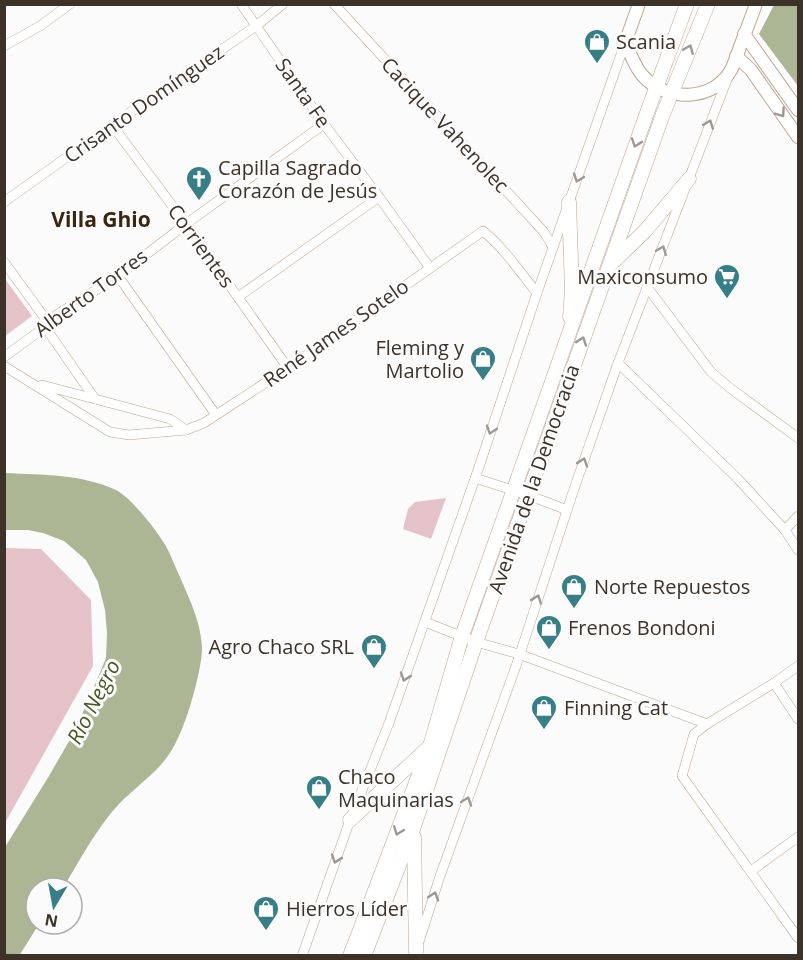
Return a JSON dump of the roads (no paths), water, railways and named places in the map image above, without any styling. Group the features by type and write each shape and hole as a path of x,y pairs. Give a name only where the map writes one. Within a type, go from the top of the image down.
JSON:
{"highway":[{"name":"Avenida de la Democracia","path":"350,956 430,746 462,636 687,4"},
{"name":"Avenida de la Democracia","path":"364,956 413,829 608,266 663,114 708,4"},
{"path":"608,266 645,231 689,179"},
{"path":"566,342 572,290 569,202"},
{"path":"350,820 430,746"},
{"path":"413,829 415,954"}],"main road":[{"path":"639,4 625,44 642,75 656,88 672,94 699,94 713,89 721,82 731,70 756,4"},
{"path":"744,34 798,110"},
{"path":"736,56 752,70 798,138"}],"street":[{"path":"4,46 40,26 70,4"},
{"name":"Santa Fe","path":"241,4 324,124 430,268"},
{"name":"Crisanto Domínguez","path":"4,202 284,4"},
{"name":"Cacique Vahenolec","path":"334,4 544,232 554,248"},
{"path":"302,956 350,820 389,723 425,622 625,44"},
{"name":"Avenida de la Democracia","path":"415,954 618,363 731,70"},
{"name":"Alberto Torres","path":"4,357 46,324 118,276 324,124"},
{"name":"Corrientes","path":"112,125 186,224 288,368"},
{"path":"238,297 379,197"},
{"name":"René James Sotelo","path":"186,430 204,423 288,368 483,231 537,293"},
{"path":"4,262 95,399"},
{"path":"118,276 216,415"},
{"path":"647,287 711,372 798,438"},
{"path":"618,363 738,479 785,530 798,550"},
{"path":"4,366 110,432 129,435 186,430"},
{"path":"31,382 170,419 186,430"},
{"path":"475,478 567,510"},
{"path":"785,530 798,516"},
{"path":"425,622 476,642 519,654 707,724"},
{"path":"798,666 707,724 694,735 682,776 798,938"},
{"path":"774,683 798,719"},
{"path":"751,871 798,837"}],"water":[{"path":"774,5 798,5 798,86 759,34"},
{"name":"Río Negro","path":"5,473 76,478 116,490 141,512 168,550 197,619 202,650 190,707 182,729 166,759 110,814 70,876 24,876 24,936 32,936 19,956 5,955 5,847 72,736 106,658 107,633 105,610 98,582 86,560 64,541 43,533 28,530 5,530"}],"place":[{"name":"Scania","path":"597,65"},
{"name":"Capilla Sagrado Corazón de Jesús","path":"199,202"},
{"name":"Maxiconsumo","path":"727,300"},
{"name":"Fleming y Martolio","path":"483,382"},
{"name":"Norte Repuestos","path":"574,610"},
{"name":"Frenos Bondoni","path":"549,651"},
{"name":"Agro Chaco SRL","path":"374,670"},
{"name":"Finning Cat","path":"544,731"},
{"name":"Chaco Maquinarias","path":"319,811"},
{"name":"Hierros Líder","path":"266,932"}],"district":[{"name":"Villa Ghio","path":"101,220"}]}
